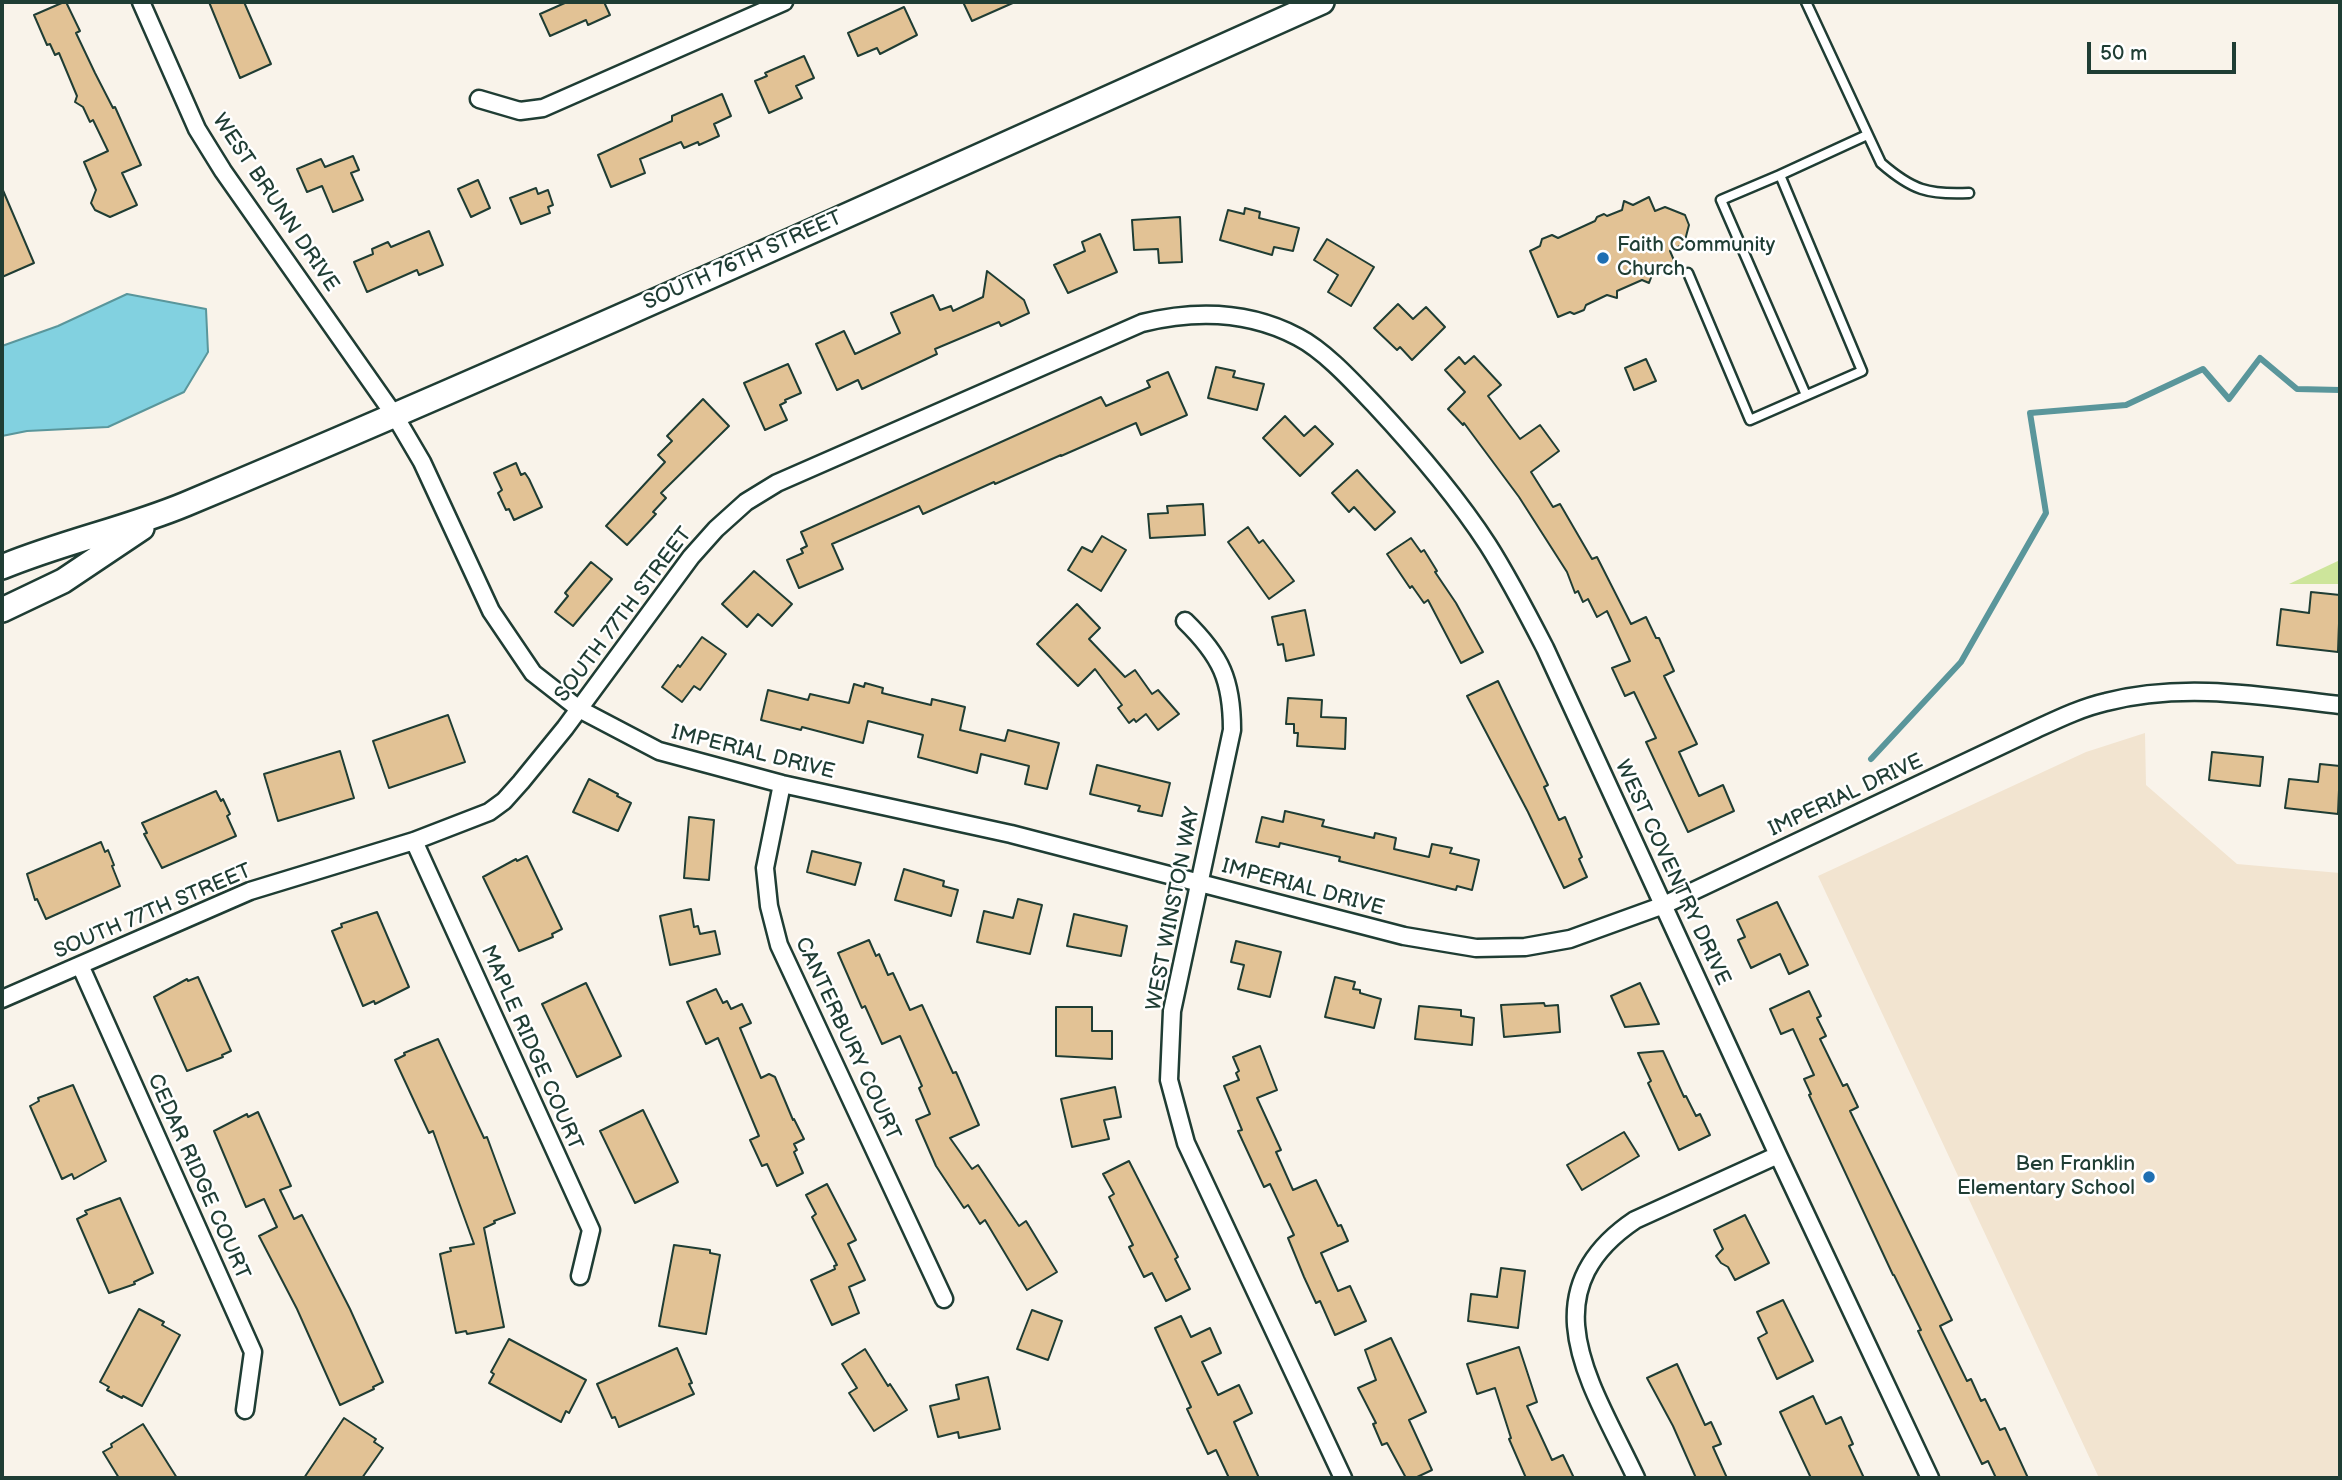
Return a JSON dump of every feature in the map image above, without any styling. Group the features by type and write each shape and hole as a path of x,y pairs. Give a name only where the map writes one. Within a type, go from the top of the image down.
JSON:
{"main road":[{"name":"SOUTH 76TH STREET","path":"2,567 40,551 162,514 395,416 1322,2"},
{"name":"SOUTH 76TH STREET","path":"2,610 63,581 162,514"}],"street":[{"name":"WEST BRUNN DRIVE","path":"141,2 197,129 223,172 395,416"},
{"path":"479,99 520,111 543,108 784,2"},
{"name":"SOUTH 77TH STREET","path":"2,999 250,891 414,841 489,812 504,801 579,709 691,557 716,529 746,502 777,483 1142,323 1182,315 1209,314 1256,321 1299,337"},
{"name":"WEST COVENTRY DRIVE","path":"1299,337 1357,386 1408,440 1488,544 1545,648 1930,1478"},
{"name":"IMPERIAL DRIVE","path":"395,416 422,462 491,611 533,673 579,709 659,751 782,783 1011,834 1404,936 1476,948 1525,947 1570,939 1664,905 2032,731 2107,701 2180,690 2340,705"},
{"name":"WEST WINSTON WAY","path":"1185,621 1207,643 1222,667 1232,708 1232,730 1172,1011 1169,1080 1186,1143 1343,1478"},
{"name":"CANTERBURY COURT","path":"782,783 765,867 769,906 779,945 944,1299"},
{"name":"MAPLE RIDGE COURT","path":"414,841 591,1230 580,1276"},
{"name":"CEDAR RIDGE COURT","path":"80,965 253,1352 245,1410"},
{"path":"1636,1478 1579,1355 1575,1327 1576,1308 1585,1275 1603,1245 1634,1220 1778,1154"}],"lane":[{"path":"1806,2 1881,163 1897,177 1922,190 1940,194 1969,193"},
{"path":"1807,395 1721,200 1867,135"},
{"path":"1688,273 1750,420 1862,371 1780,175"}],"shaded area":[{"name":"Ben Franklin Elementary School","path":"2145,733 2146,785 2237,864 2340,873 2340,1478 2099,1478 1818,876 2086,752"}],"green space":[{"path":"2340,560 2340,584 2289,584"}],"water":[{"path":"127,294 206,309 208,352 184,392 108,427 27,431 2,436 2,346 58,326"}],"building":[{"path":"64,2 80,31 76,33 113,108 115,107 141,165 122,173 137,205 110,217 95,210 91,203 96,190 84,162 108,151 93,120 90,122 83,107 75,102 77,96 59,53 55,55 50,44 47,45 34,15"},
{"path":"209,2 244,2 271,64 240,78"},
{"path":"567,2 604,2 610,15 588,25 586,20 550,36 540,14"},
{"path":"963,2 1015,2 972,21"},
{"path":"904,7 917,35 880,54 877,48 858,56 848,33"},
{"path":"804,56 814,78 796,86 802,98 769,113 755,81 767,76 765,73"},
{"path":"722,94 731,116 714,124 719,136 684,148 681,142 640,159 645,173 611,187 598,155 672,121 672,116"},
{"path":"353,156 359,170 351,173 363,200 333,212 322,186 307,192 297,169 321,159 325,167"},
{"path":"478,180 490,208 471,217 458,189"},
{"path":"2,188 34,263 2,277"},
{"path":"536,188 538,194 548,190 553,205 548,207 550,213 521,224 510,198"},
{"name":"Faith Community Church","path":"1649,197 1655,211 1665,207 1685,215 1689,225 1684,244 1670,251 1676,265 1652,275 1649,283 1642,280 1617,291 1617,298 1607,295 1586,305 1584,310 1558,317 1530,251 1540,246 1542,239 1552,235 1558,238 1595,221 1597,217 1622,210 1624,201 1633,205"},
{"path":"1245,208 1260,212 1259,218 1299,228 1293,251 1274,247 1272,255 1220,240 1228,210 1244,214"},
{"path":"1180,217 1182,262 1159,263 1158,249 1134,250 1132,220"},
{"path":"429,231 443,265 419,275 417,270 367,292 354,262 373,254 372,249 388,242 391,247"},
{"path":"1100,234 1117,272 1068,293 1054,265 1085,251 1082,242"},
{"path":"1327,239 1374,267 1351,306 1328,292 1338,275 1314,260"},
{"path":"987,271 1024,300 1029,313 1001,326 999,322 935,349 937,354 862,389 858,380 837,390 816,344 844,331 855,354 900,333 891,313 933,295 940,310 951,306 953,311 983,297"},
{"path":"1398,304 1413,319 1426,307 1445,327 1412,360 1400,347 1397,350 1374,328"},
{"path":"1474,356 1501,385 1488,396 1520,439 1540,425 1559,451 1531,472 1553,507 1560,504 1592,559 1597,557 1631,624 1646,617 1656,638 1659,638 1674,671 1664,676 1697,744 1679,752 1699,796 1723,785 1734,811 1688,832 1646,742 1656,738 1634,692 1625,696 1612,668 1630,661 1607,611 1597,617 1588,599 1583,602 1578,591 1575,593 1567,572 1519,497 1464,423 1463,425 1448,409 1465,392 1445,370 1459,357 1465,364"},
{"path":"1646,359 1656,381 1634,390 1625,368"},
{"path":"788,364 801,393 780,405 787,420 765,430 744,383"},
{"path":"1216,367 1235,371 1233,377 1264,384 1257,410 1208,398"},
{"path":"1168,372 1187,415 1141,435 1136,423 923,514 919,506 832,544 843,569 799,588 787,560 803,553 801,549 807,546 801,532 1101,397 1106,406 1150,387 1147,381"},
{"path":"703,399 729,426 661,493 666,498 653,512 656,514 627,545 606,526 665,462 658,455 672,441 667,436"},
{"path":"1285,416 1304,436 1315,426 1333,444 1300,476 1263,438"},
{"path":"516,463 521,475 525,473 529,479 542,507 514,520 498,493 502,490 494,473"},
{"path":"1357,470 1395,512 1375,530 1354,507 1349,512 1332,493"},
{"path":"1203,504 1205,535 1150,538 1148,514 1168,513 1167,506"},
{"path":"1248,527 1259,543 1263,540 1294,581 1269,599 1228,542"},
{"path":"1102,536 1126,550 1101,591 1068,570 1082,547 1092,552"},
{"path":"1411,538 1421,552 1424,550 1483,652 1461,663 1428,600 1424,603 1412,586 1410,588 1387,554"},
{"path":"591,562 612,579 573,626 555,612 568,596 565,593"},
{"path":"754,571 792,604 772,626 758,614 747,627 722,604"},
{"path":"2311,592 2340,595 2338,652 2277,645 2281,609 2309,613"},
{"path":"1077,604 1100,628 1089,639 1125,677 1135,670 1152,694 1158,690 1179,714 1158,730 1146,714 1136,722 1134,719 1129,723 1118,708 1122,705 1095,669 1078,686 1037,644"},
{"path":"1305,610 1314,655 1286,661 1283,644 1278,645 1272,617"},
{"path":"702,637 726,654 700,690 694,686 682,702 662,687"},
{"path":"1498,681 1548,785 1544,787 1559,820 1565,817 1582,857 1579,859 1587,877 1564,888 1528,812 1467,696"},
{"path":"865,683 883,688 882,693 931,705 932,699 965,707 960,730 1005,741 1008,730 1059,743 1047,789 1025,784 1029,766 981,754 977,773 918,757 923,735 868,721 863,743 802,727 801,730 761,720 768,690 808,700 810,694 849,703 854,684 864,687"},
{"path":"1288,698 1322,700 1321,717 1346,718 1345,749 1297,746 1298,733 1294,733 1294,724 1286,724"},
{"path":"448,715 465,762 389,788 373,741"},
{"path":"340,751 354,798 278,821 264,774"},
{"path":"2212,752 2263,757 2260,786 2209,780"},
{"path":"2320,764 2340,766 2338,814 2285,808 2289,779 2318,782"},
{"path":"1097,765 1170,783 1162,816 1138,811 1140,806 1090,794"},
{"path":"589,779 631,803 618,831 573,812"},
{"path":"216,791 230,814 227,816 236,836 162,868 144,834 147,833 142,823"},
{"path":"1285,811 1324,820 1322,826 1374,838 1375,833 1396,838 1394,849 1429,857 1432,844 1452,848 1450,853 1479,860 1472,890 1457,886 1456,890 1339,861 1340,857 1280,843 1279,847 1256,842 1262,817 1283,822"},
{"path":"689,817 714,820 709,880 684,878"},
{"path":"101,842 105,852 108,850 120,886 46,919 37,899 35,900 27,874"},
{"path":"812,851 861,863 855,885 807,872"},
{"path":"527,856 562,929 552,934 553,937 519,951 483,877"},
{"path":"904,869 944,881 943,886 958,890 951,916 895,900"},
{"path":"1018,899 1042,905 1030,954 977,942 984,911 1013,918"},
{"path":"1777,902 1808,965 1789,974 1780,954 1751,968 1738,940 1745,937 1737,920"},
{"path":"691,909 694,927 698,926 700,934 715,931 720,954 670,965 660,916"},
{"path":"377,912 409,987 375,1004 374,1001 363,1006 332,931 342,927 341,924"},
{"path":"1074,914 1127,926 1121,956 1067,946"},
{"path":"869,940 876,956 879,954 888,975 893,973 910,1010 922,1005 979,1125 950,1138 972,1169 978,1165 1019,1226 1026,1221 1057,1272 1027,1290 985,1220 980,1224 968,1205 964,1208 936,1166 916,1120 930,1114 919,1088 922,1086 900,1036 882,1044 865,1006 862,1008 838,953"},
{"path":"1236,941 1281,952 1270,997 1238,989 1244,965 1231,962"},
{"path":"198,977 231,1051 222,1055 223,1057 187,1071 154,997 187,979 188,981"},
{"path":"1335,977 1355,982 1353,989 1381,999 1374,1028 1325,1017"},
{"path":"586,983 621,1056 577,1077 542,1004"},
{"path":"1640,983 1659,1024 1625,1027 1611,996"},
{"path":"716,989 723,1003 727,1001 731,1009 742,1004 751,1023 740,1028 761,1078 769,1074 775,1077 804,1139 794,1144 797,1150 794,1152 803,1173 777,1186 767,1164 762,1166 750,1140 759,1136 718,1038 706,1044 687,1002"},
{"path":"1809,991 1821,1016 1817,1018 1826,1036 1820,1039 1843,1086 1847,1084 1858,1107 1850,1111 1952,1320 1940,1326 1967,1381 1971,1379 1981,1401 1985,1399 2000,1430 2005,1428 2028,1478 1996,1478 1988,1461 1982,1464 1809,1095 1811,1094 1804,1079 1814,1075 1793,1029 1781,1034 1770,1009"},
{"path":"1544,1003 1545,1006 1558,1005 1560,1032 1504,1037 1501,1005"},
{"path":"1419,1006 1461,1010 1461,1016 1474,1018 1472,1045 1415,1039"},
{"path":"1056,1007 1092,1007 1092,1031 1112,1031 1112,1059 1056,1056"},
{"path":"438,1039 484,1138 487,1137 515,1213 484,1228 504,1327 467,1334 466,1331 456,1333 440,1254 451,1251 450,1248 474,1244 433,1131 429,1133 395,1060 405,1055 404,1053"},
{"path":"1260,1046 1277,1090 1257,1098 1281,1150 1276,1152 1293,1190 1316,1180 1348,1241 1321,1253 1338,1291 1350,1286 1366,1321 1335,1335 1320,1301 1316,1303 1304,1277 1288,1238 1294,1235 1270,1184 1264,1187 1238,1131 1242,1130 1224,1086 1239,1080 1236,1073 1239,1071 1233,1057"},
{"path":"1663,1051 1684,1097 1686,1096 1696,1116 1700,1114 1710,1135 1679,1150 1648,1083 1651,1081 1638,1053"},
{"path":"73,1085 106,1161 74,1179 72,1174 62,1179 30,1106 39,1101 38,1098"},
{"path":"1115,1087 1121,1117 1104,1120 1109,1139 1072,1147 1061,1099"},
{"path":"643,1110 678,1182 635,1203 600,1131"},
{"path":"258,1112 291,1186 280,1190 294,1219 302,1215 350,1309 383,1382 340,1405 297,1309 259,1236 277,1227 264,1199 246,1207 214,1131 247,1114 248,1117"},
{"path":"1624,1132 1639,1156 1582,1190 1567,1165"},
{"path":"1129,1161 1178,1257 1175,1259 1190,1289 1166,1301 1152,1273 1144,1277 1129,1247 1133,1245 1109,1197 1114,1194 1103,1174"},
{"path":"827,1184 856,1240 848,1244 865,1280 849,1287 859,1313 832,1325 811,1280 835,1269 834,1266 837,1265 812,1217 816,1214 806,1195"},
{"path":"120,1198 153,1273 134,1282 135,1284 109,1293 77,1219 87,1214 85,1211"},
{"path":"1745,1215 1769,1263 1735,1280 1728,1267 1716,1256 1723,1249 1714,1230"},
{"path":"674,1245 710,1250 710,1253 720,1255 706,1334 659,1326"},
{"path":"1501,1268 1525,1271 1518,1328 1468,1321 1471,1294 1497,1297"},
{"path":"1783,1300 1813,1361 1777,1379 1758,1338 1767,1333 1757,1312"},
{"path":"139,1309 164,1322 162,1325 180,1335 142,1406 107,1390 109,1387 100,1382"},
{"path":"1032,1310 1062,1321 1048,1360 1017,1349"},
{"path":"1181,1316 1191,1337 1210,1328 1221,1353 1202,1362 1218,1395 1239,1385 1252,1413 1234,1422 1259,1478 1229,1478 1216,1450 1208,1454 1187,1409 1191,1407 1155,1328"},
{"path":"1391,1338 1426,1412 1409,1420 1432,1470 1415,1478 1406,1478 1387,1443 1382,1445 1373,1424 1376,1423 1358,1388 1376,1380 1365,1350"},
{"path":"509,1339 586,1380 569,1413 566,1411 561,1422 489,1383 494,1374 491,1372"},
{"path":"1519,1347 1537,1402 1527,1406 1552,1460 1563,1455 1574,1478 1526,1478 1509,1439 1511,1438 1495,1388 1477,1394 1467,1364"},
{"path":"677,1348 694,1394 619,1427 615,1417 612,1418 597,1384"},
{"path":"865,1349 907,1410 874,1431 849,1393 857,1388 842,1364"},
{"path":"1677,1364 1705,1425 1711,1422 1721,1444 1713,1447 1727,1478 1696,1478 1673,1426 1647,1378"},
{"path":"988,1377 1000,1429 959,1438 958,1432 938,1437 930,1406 959,1399 956,1385"},
{"path":"1813,1396 1826,1424 1841,1417 1853,1444 1849,1446 1864,1478 1811,1478 1780,1412"},
{"path":"344,1418 376,1439 374,1442 383,1448 362,1478 304,1478"},
{"path":"143,1424 177,1478 119,1478 103,1452"}],"waterway":[{"path":"1871,759 1961,662 2046,513 2030,413 2126,405 2203,369 2229,399 2260,358 2297,389 2340,390"}],"place":[{"name":"Faith Community Church","path":"1603,258"},
{"name":"Ben Franklin Elementary School","path":"2149,1177"}]}
